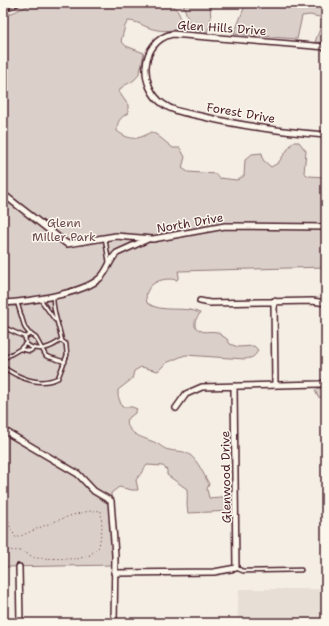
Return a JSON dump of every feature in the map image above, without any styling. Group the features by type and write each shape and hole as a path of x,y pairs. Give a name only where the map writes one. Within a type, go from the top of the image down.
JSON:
{"street":[{"name":"Glen Hills Drive","path":"156,98 147,82 146,64 152,46 164,36 178,34 326,47"},
{"name":"Forest Drive","path":"156,98 167,107 177,111 218,120 290,132 326,135"},
{"name":"North Drive","path":"3,194 66,244 116,236 148,239 225,226 326,226"},
{"path":"3,303 53,297 91,285 104,274 117,253 148,239"},
{"path":"200,301 210,303 274,301 324,303"},
{"path":"274,301 275,385"},
{"path":"176,408 186,394 196,388 320,384 326,382"},
{"name":"Glenwood Drive","path":"234,386 236,568"},
{"path":"3,430 78,474 94,491 111,501 114,573 114,623"},
{"path":"19,567 20,623"},
{"path":"114,573 214,572 236,568"}],"lane":[{"path":"105,237 109,265"},
{"path":"3,367 16,376 42,382 52,381 58,378 67,355 66,344 61,340 53,309 53,297"},
{"path":"40,299 56,321"},
{"path":"17,302 26,328 30,334 36,338 46,356 65,362"},
{"path":"3,327 25,337"},
{"path":"25,337 30,334"},
{"path":"25,337 26,343"},
{"path":"26,343 35,348 42,349 52,346 61,340"},
{"path":"3,359 20,349 26,343"},
{"path":"20,349 30,350 35,348"},
{"path":"236,568 243,571 301,570"}],"path":[{"path":"3,507 16,538 72,516 94,510 101,510 102,527 99,548 90,555 77,559 35,558 22,551 3,550"}],"shaded area":[{"path":"239,589 326,589 326,623 237,623"},
{"path":"144,620 230,623 144,623"}],"green space":[{"name":"Glenn Miller Park","path":"34,3 167,3 171,5 179,13 183,29 157,30 128,21 125,26 121,41 126,46 144,53 138,75 134,80 123,86 119,92 128,105 128,113 120,120 117,131 130,138 142,137 151,132 173,148 180,148 185,157 182,168 188,172 216,174 219,178 237,180 244,176 245,160 252,154 262,153 263,160 271,167 278,163 293,142 299,142 306,151 304,173 309,176 326,177 326,267 178,271 179,276 177,280 165,279 159,281 154,283 147,291 147,303 160,308 187,310 200,313 195,321 195,327 198,329 203,332 217,332 227,339 230,344 238,347 254,346 258,350 253,357 245,359 185,355 166,363 158,371 141,367 134,371 132,379 118,390 118,396 122,407 132,407 137,409 135,413 126,420 130,430 133,433 166,449 187,453 190,455 198,464 209,484 207,489 209,498 232,496 232,511 188,513 187,489 167,475 167,470 163,466 147,465 136,480 138,490 119,487 111,493 114,565 3,567 3,17"},
{"path":"183,3 210,3 211,22 207,32 191,30"},
{"path":"246,3 326,3 326,43 315,42 324,18 310,15 302,16 297,39 234,34"},
{"path":"326,387 326,398 318,397 315,390"}],"building":[{"path":"273,619 295,619 295,623 273,623"}],"railway":[{"path":"3,12 23,3"}]}
